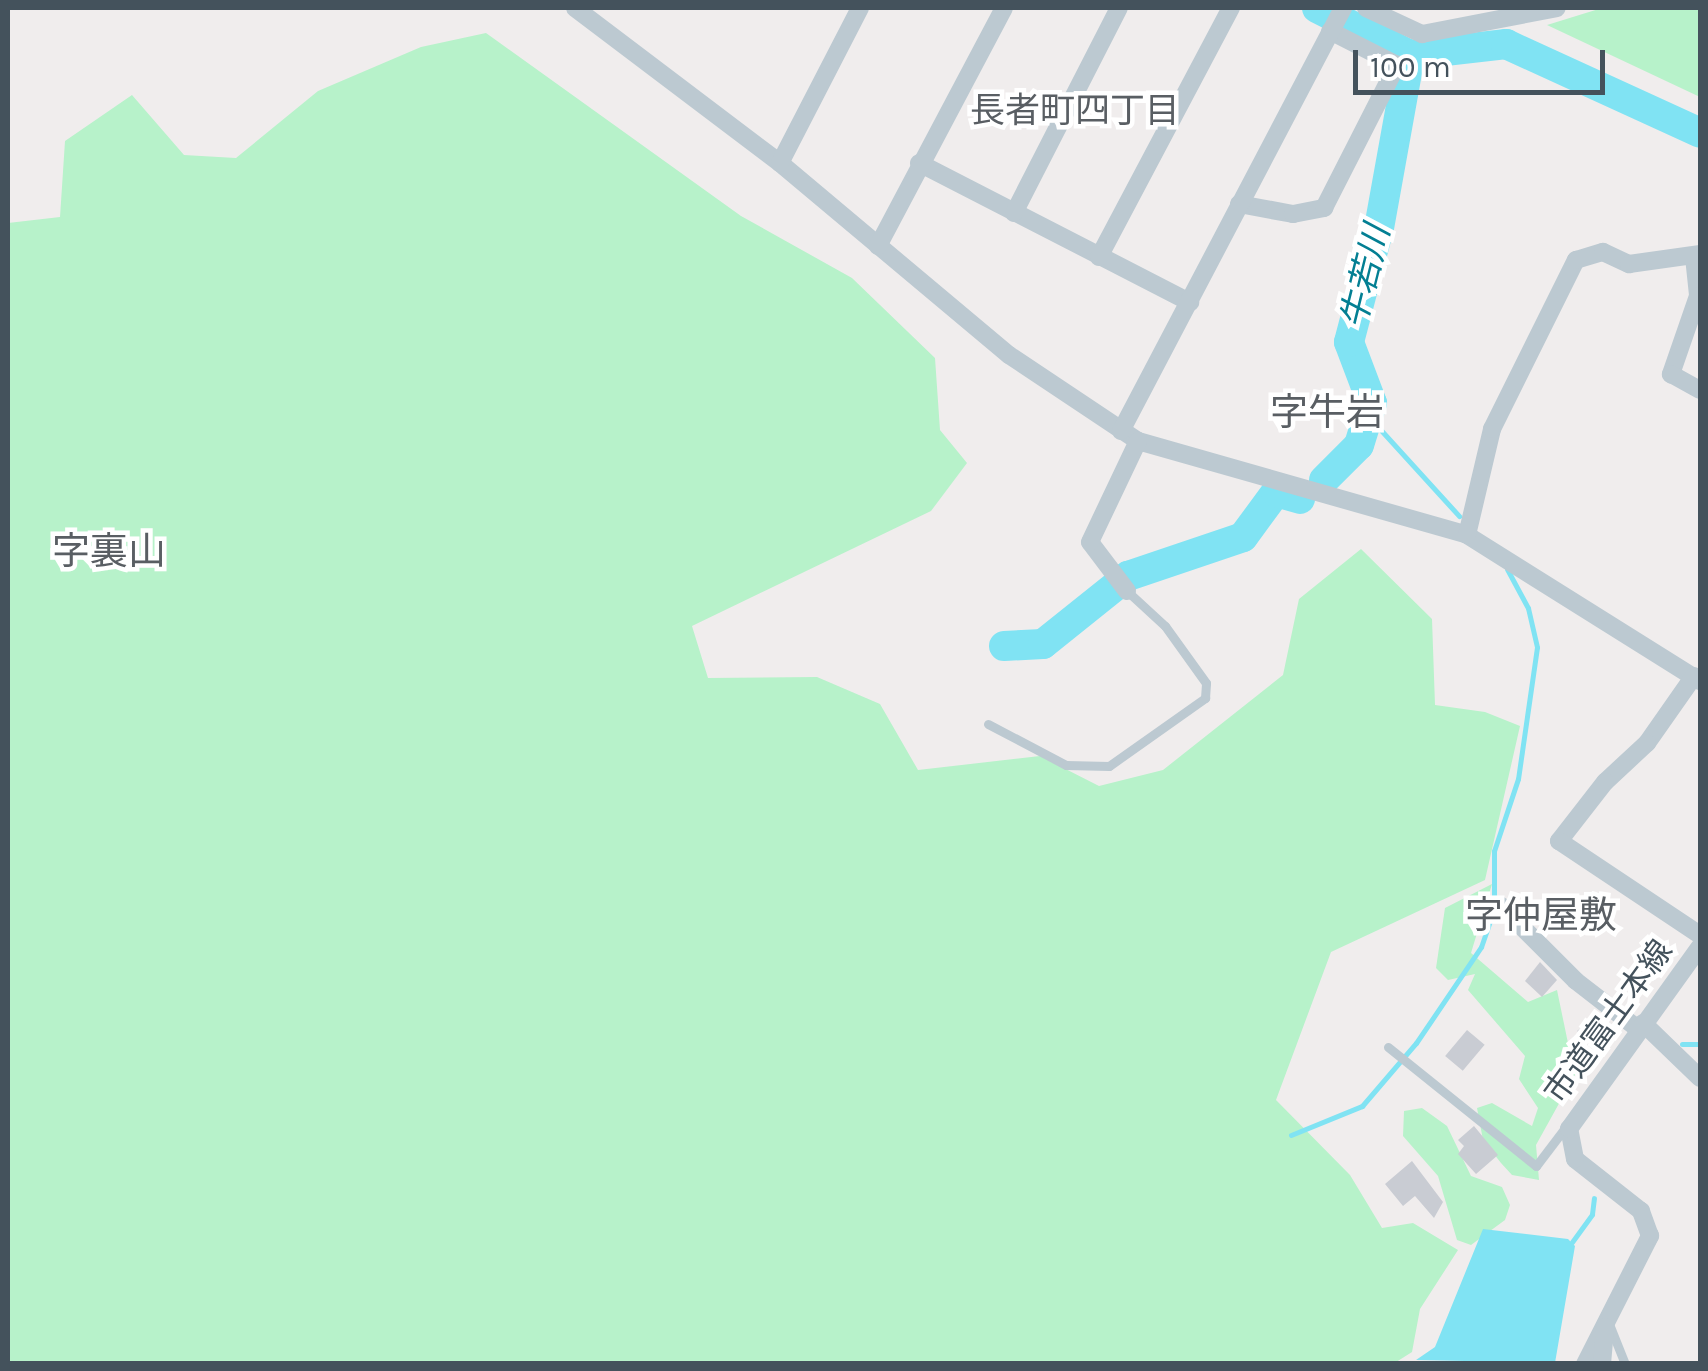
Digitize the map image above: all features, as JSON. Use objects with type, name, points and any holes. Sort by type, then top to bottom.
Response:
[{"type":"street","points":[[575,8],[780,163],[1009,355],[1121,431],[1138,441],[1467,534],[1697,678],[1648,742],[1606,782],[1560,841],[1700,935]]},
{"type":"street","points":[[780,163],[860,8]]},
{"type":"street","points":[[878,246],[1004,8]]},
{"type":"street","points":[[1014,213],[1119,8]]},
{"type":"street","points":[[1098,257],[1231,8]]},
{"type":"street","points":[[1121,431],[1343,8]]},
{"type":"street","points":[[1366,8],[1422,34],[1557,8]]},
{"type":"street","points":[[1239,204],[1293,214],[1324,208],[1396,65],[1331,29]]},
{"type":"street","points":[[919,163],[1190,302]]},
{"type":"street","points":[[1467,534],[1492,429],[1576,260],[1603,252],[1629,264],[1697,256],[1696,316],[1671,374],[1700,390]]},
{"type":"street","points":[[1127,592],[1090,542],[1138,441]]},
{"type":"street","points":[[1500,906],[1576,981],[1640,1026],[1700,1078]]},
{"type":"street","name":"市道富士本線","points":[[1585,1364],[1647,1246],[1649,1227],[1641,1211],[1575,1158],[1568,1136],[1575,1114],[1700,946]]},
{"type":"street","name":"市道富士本線","points":[[1602,1364],[1606,1324]]},
{"type":"lane","points":[[988,724],[1066,765],[1109,766],[1204,698],[1206,683],[1165,626],[1127,592]]},
{"type":"lane","points":[[1392,1051],[1536,1166],[1575,1114]]},
{"type":"lane","points":[[1606,1324],[1625,1364]]},
{"type":"green space","points":[[1602,8],[1700,8],[1700,97],[1547,25]]},
{"type":"green space","points":[[486,33],[741,216],[852,278],[935,358],[940,430],[967,463],[931,511],[692,626],[708,678],[817,677],[880,704],[918,770],[1040,756],[1099,786],[1163,770],[1283,675],[1299,599],[1361,549],[1432,619],[1435,705],[1485,712],[1520,726],[1485,880],[1331,952],[1276,1100],[1350,1175],[1382,1228],[1413,1223],[1458,1250],[1420,1309],[1412,1352],[1393,1364],[8,1363],[8,223],[60,217],[65,141],[132,95],[184,155],[236,158],[318,91],[421,47]]},
{"type":"green space","points":[[1492,884],[1471,953],[1528,1002],[1557,990],[1568,1043],[1582,1062],[1536,1145],[1539,1180],[1512,1175],[1501,1163],[1483,1140],[1477,1108],[1492,1103],[1532,1126],[1538,1108],[1519,1079],[1525,1056],[1468,990],[1475,974],[1448,980],[1436,968],[1445,908]]},
{"type":"green space","points":[[1422,1108],[1447,1126],[1471,1176],[1502,1187],[1510,1205],[1505,1220],[1471,1245],[1457,1240],[1438,1176],[1403,1136],[1404,1111]]},
{"type":"water","points":[[1483,1229],[1568,1239],[1575,1246],[1555,1363],[1416,1360],[1435,1347]]},
{"type":"building","points":[[1540,962],[1557,980],[1542,997],[1525,981]]},
{"type":"building","points":[[1598,1014],[1613,1026],[1590,1044],[1577,1031]]},
{"type":"building","points":[[1467,1030],[1485,1045],[1463,1071],[1445,1056]]},
{"type":"building","points":[[1474,1126],[1498,1155],[1476,1174],[1458,1154],[1464,1146],[1458,1140]]},
{"type":"building","points":[[1412,1161],[1443,1202],[1434,1218],[1415,1196],[1403,1206],[1385,1184]]},
{"type":"waterway","points":[[1317,8],[1410,55],[1506,44],[1700,133]]},
{"type":"waterway","name":"牛若川","points":[[1324,480],[1359,445],[1372,403],[1349,342],[1379,228],[1410,55]]},
{"type":"waterway","points":[[1369,417],[1459,516]]},
{"type":"waterway","name":"牛若川","points":[[1004,646],[1043,644],[1128,576],[1243,537],[1276,492],[1300,499]]},
{"type":"waterway","points":[[1291,1135],[1362,1106],[1416,1043],[1481,947],[1494,910],[1494,851],[1518,779],[1537,647],[1528,608],[1507,569]]},
{"type":"waterway","points":[[1682,1044],[1700,1044]]},
{"type":"waterway","points":[[1572,1242],[1592,1214],[1594,1198]]},
{"type":"district","name":"長者町四丁目","points":[[1075,111]]},
{"type":"district","name":"字牛岩","points":[[1327,413]]},
{"type":"district","name":"字裏山","points":[[109,552]]},
{"type":"district","name":"字仲屋敷","points":[[1541,916]]}]
